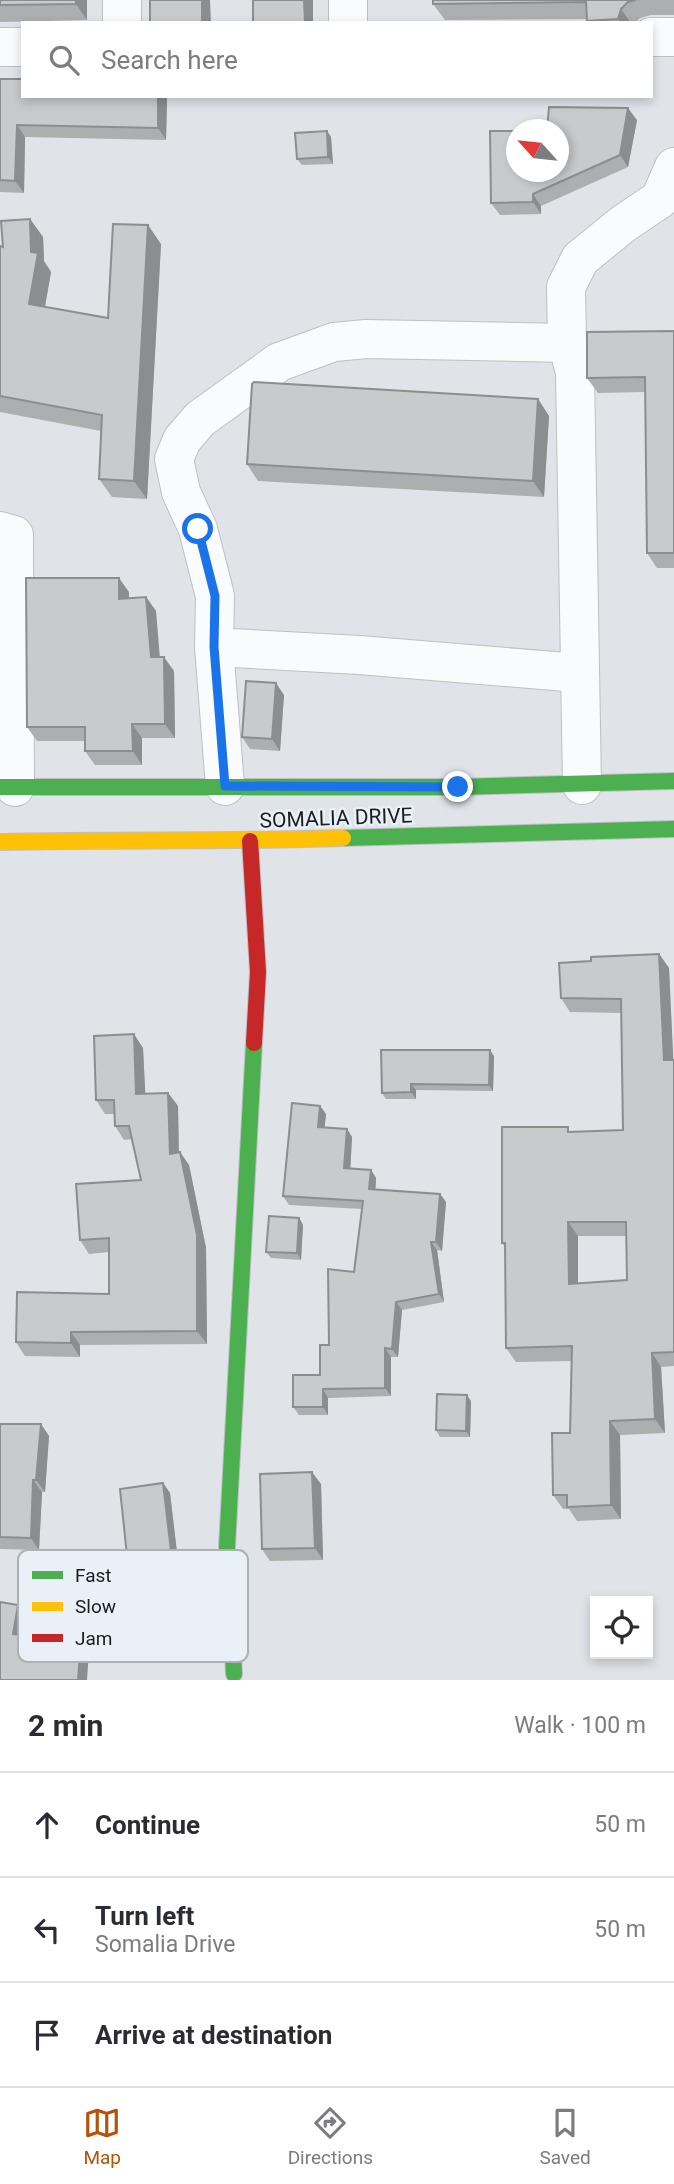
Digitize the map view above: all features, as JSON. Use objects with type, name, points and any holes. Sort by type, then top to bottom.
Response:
[{"type":"main road","name":"SOMALIA DRIVE","points":[[7,787],[582,785],[674,781]]},
{"type":"main road","name":"SOMALIA DRIVE","points":[[0,842],[109,839],[250,842],[674,829]]},
{"type":"main road","points":[[227,1550],[258,972],[250,842]]},
{"type":"main road","points":[[233,1662],[234,1674]]},
{"type":"street","points":[[122,0],[122,21]]},
{"type":"street","points":[[348,0],[348,21]]},
{"type":"street","points":[[653,37],[674,37]]},
{"type":"street","points":[[0,47],[21,47]]},
{"type":"street","points":[[582,785],[575,372],[568,343],[566,287],[580,259],[623,224],[660,199],[674,167]]},
{"type":"street","points":[[225,786],[214,647],[215,596],[198,529],[181,492],[174,459],[182,440],[200,419],[279,362],[334,342],[366,339],[568,343]]},
{"type":"street","points":[[0,531],[14,536],[7,787]]},
{"type":"street","points":[[214,647],[359,655],[579,673]]},
{"type":"building","points":[[0,0],[76,0],[76,4],[0,5]]},
{"type":"building","points":[[150,0],[202,0],[202,21],[150,21]]},
{"type":"building","points":[[253,0],[304,0],[305,21],[253,21]]},
{"type":"building","points":[[433,0],[636,0],[628,2],[621,9],[618,19],[587,21],[586,2],[433,4]]},
{"type":"building","points":[[0,79],[21,79],[21,98],[158,98],[158,128],[17,125],[15,181],[0,180]]},
{"type":"building","points":[[549,107],[628,108],[620,155],[569,178],[569,119],[548,119]]},
{"type":"building","points":[[327,131],[328,157],[297,159],[295,133]]},
{"type":"building","points":[[490,131],[506,131],[506,182],[560,182],[533,194],[533,202],[491,203]]},
{"type":"building","points":[[30,219],[31,252],[38,253],[29,304],[108,318],[113,224],[148,225],[134,481],[99,479],[102,415],[0,396],[0,246],[3,247],[1,221]]},
{"type":"building","points":[[674,331],[674,553],[647,553],[645,377],[587,378],[587,332]]},
{"type":"building","points":[[254,382],[538,399],[533,481],[247,464]]},
{"type":"building","points":[[26,578],[119,578],[119,599],[146,597],[151,657],[164,657],[165,724],[132,724],[133,751],[85,751],[85,727],[27,727]]},
{"type":"building","points":[[246,681],[276,683],[272,739],[242,737]]},
{"type":"building","points":[[659,954],[664,1060],[674,1060],[674,1352],[652,1353],[655,1419],[610,1421],[611,1505],[567,1507],[567,1495],[553,1495],[552,1433],[570,1433],[572,1346],[506,1348],[502,1127],[568,1127],[568,1132],[623,1130],[621,999],[561,998],[559,963],[591,961],[591,957]],"holes":[[[568,1222],[626,1222],[627,1280],[569,1284]]]},
{"type":"building","points":[[134,1034],[136,1094],[168,1093],[170,1154],[180,1152],[197,1235],[197,1331],[71,1332],[71,1343],[16,1342],[17,1292],[109,1294],[109,1238],[80,1240],[76,1184],[141,1180],[129,1126],[115,1126],[114,1100],[96,1100],[94,1036]]},
{"type":"building","points":[[381,1050],[490,1050],[489,1085],[411,1084],[411,1092],[382,1093]]},
{"type":"building","points":[[292,1103],[320,1106],[318,1127],[347,1129],[344,1168],[371,1170],[369,1189],[440,1194],[436,1242],[431,1242],[439,1294],[396,1302],[392,1349],[385,1348],[385,1388],[323,1389],[323,1407],[293,1407],[293,1375],[320,1375],[320,1345],[329,1345],[328,1269],[354,1272],[363,1201],[283,1196]]},
{"type":"building","points":[[269,1216],[299,1218],[297,1253],[266,1252]]},
{"type":"building","points":[[437,1394],[467,1395],[466,1431],[436,1430]]},
{"type":"building","points":[[0,1424],[41,1424],[36,1480],[33,1480],[31,1538],[0,1537]]},
{"type":"building","points":[[312,1472],[315,1548],[262,1549],[260,1474]]},
{"type":"building","points":[[163,1483],[171,1550],[126,1550],[120,1489]]},
{"type":"building","points":[[0,1602],[18,1605],[13,1634],[18,1634],[18,1662],[79,1662],[78,1680],[0,1680]]},
{"type":"traffic: fast","points":[[0,787],[458,787],[674,781]]},
{"type":"traffic: fast","points":[[343,838],[674,829]]},
{"type":"traffic: fast","points":[[227,1550],[254,1043]]},
{"type":"traffic: fast","points":[[233,1662],[234,1674]]},
{"type":"traffic: slow","points":[[0,842],[343,838]]},
{"type":"traffic: jam","points":[[250,841],[258,972],[254,1043]]},
{"type":"route","points":[[198,529],[215,596],[214,647],[225,786],[458,787]]}]
